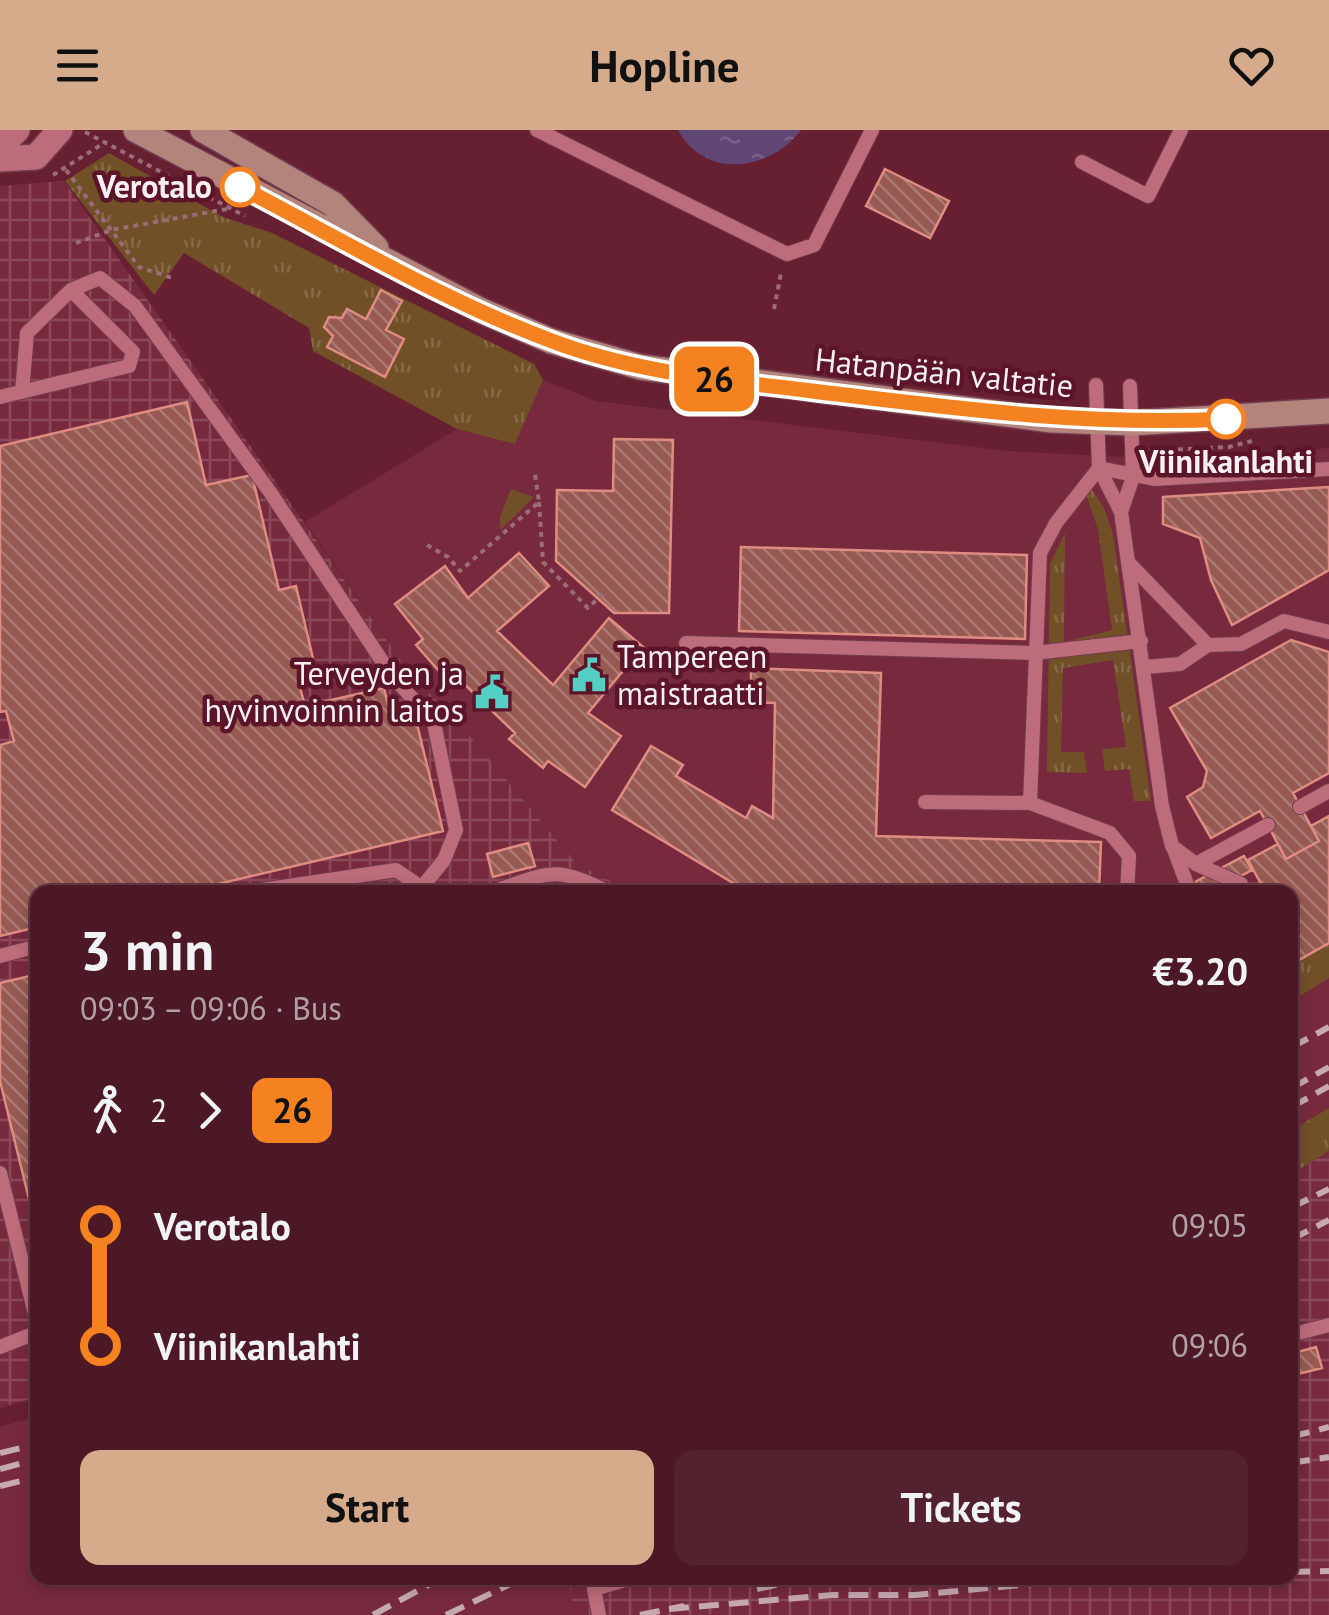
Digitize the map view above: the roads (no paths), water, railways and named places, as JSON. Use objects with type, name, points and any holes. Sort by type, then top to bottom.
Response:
[{"type":"main road","name":"Hatanpään valtatie","points":[[136,130],[393,265],[551,341],[640,368],[918,405],[1096,422],[1132,424],[1329,411]]},
{"type":"main road","name":"Hatanpään valtatie","points":[[203,130],[333,204],[393,265]]},
{"type":"street","points":[[0,147],[18,130]]},
{"type":"street","points":[[0,159],[36,156],[60,130]]},
{"type":"lane","points":[[537,130],[786,254],[814,244],[872,130]]},
{"type":"lane","points":[[1082,162],[1148,196],[1181,130]]},
{"type":"lane","points":[[22,392],[27,333],[71,290],[100,278],[135,306],[312,553],[390,673],[434,723],[456,830],[428,885]]},
{"type":"lane","points":[[0,397],[129,366],[132,352],[71,290]]},
{"type":"lane","points":[[1096,385],[1098,468],[1121,512],[1162,806],[1187,885]]},
{"type":"lane","points":[[1121,512],[1133,477],[1130,386]]},
{"type":"lane","points":[[1098,468],[1133,477],[1244,476],[1329,468]]},
{"type":"lane","points":[[1030,803],[1040,552],[1056,523],[1098,468]]},
{"type":"lane","points":[[1129,563],[1208,645]]},
{"type":"lane","points":[[1145,667],[1180,664],[1208,645],[1240,644],[1284,621],[1329,632]]},
{"type":"lane","points":[[686,644],[1034,653],[1141,641]]},
{"type":"lane","points":[[1300,807],[1329,791]]},
{"type":"lane","points":[[925,802],[1030,803],[1110,833],[1128,856],[1127,885]]},
{"type":"lane","points":[[1196,864],[1268,824]]},
{"type":"lane","points":[[1172,846],[1196,864],[1241,884]]},
{"type":"lane","points":[[295,885],[396,870],[420,885]]},
{"type":"lane","points":[[514,885],[570,872],[586,885]]},
{"type":"lane","points":[[0,956],[30,948]]},
{"type":"lane","points":[[0,1173],[30,1296]]},
{"type":"lane","points":[[1298,1333],[1329,1325]]},
{"type":"lane","points":[[0,1347],[30,1333]]},
{"type":"lane","points":[[600,1615],[594,1590],[610,1585]]},
{"type":"water","points":[[678,130],[801,130],[773,154],[739,164],[705,157]]},
{"type":"railway","points":[[1298,1044],[1329,1027]]},
{"type":"railway","points":[[1298,1084],[1329,1067]]},
{"type":"railway","points":[[1298,1103],[1329,1086]]},
{"type":"railway","points":[[1298,1204],[1329,1189]]},
{"type":"railway","points":[[1298,1236],[1329,1220]]},
{"type":"railway","points":[[1298,1435],[1329,1427]]},
{"type":"railway","points":[[0,1453],[30,1446]]},
{"type":"railway","points":[[1298,1462],[1329,1457]]},
{"type":"railway","points":[[0,1469],[30,1461]]},
{"type":"railway","points":[[0,1486],[30,1479]]},
{"type":"railway","points":[[1298,1572],[1329,1571]]},
{"type":"railway","points":[[373,1615],[428,1585]]},
{"type":"railway","points":[[446,1615],[508,1585]]},
{"type":"railway","points":[[757,1589],[776,1585]]},
{"type":"railway","points":[[669,1609],[1021,1585]]},
{"type":"railway","points":[[640,1615],[684,1606]]},
{"type":"place","name":"Verotalo","points":[[240,187]]},
{"type":"place","name":"Viinikanlahti","points":[[1226,419]]},
{"type":"place","name":"Tampereen maistraatti","points":[[589,675]]},
{"type":"place","name":"Terveyden ja hyvinvoinnin laitos","points":[[492,692]]}]
